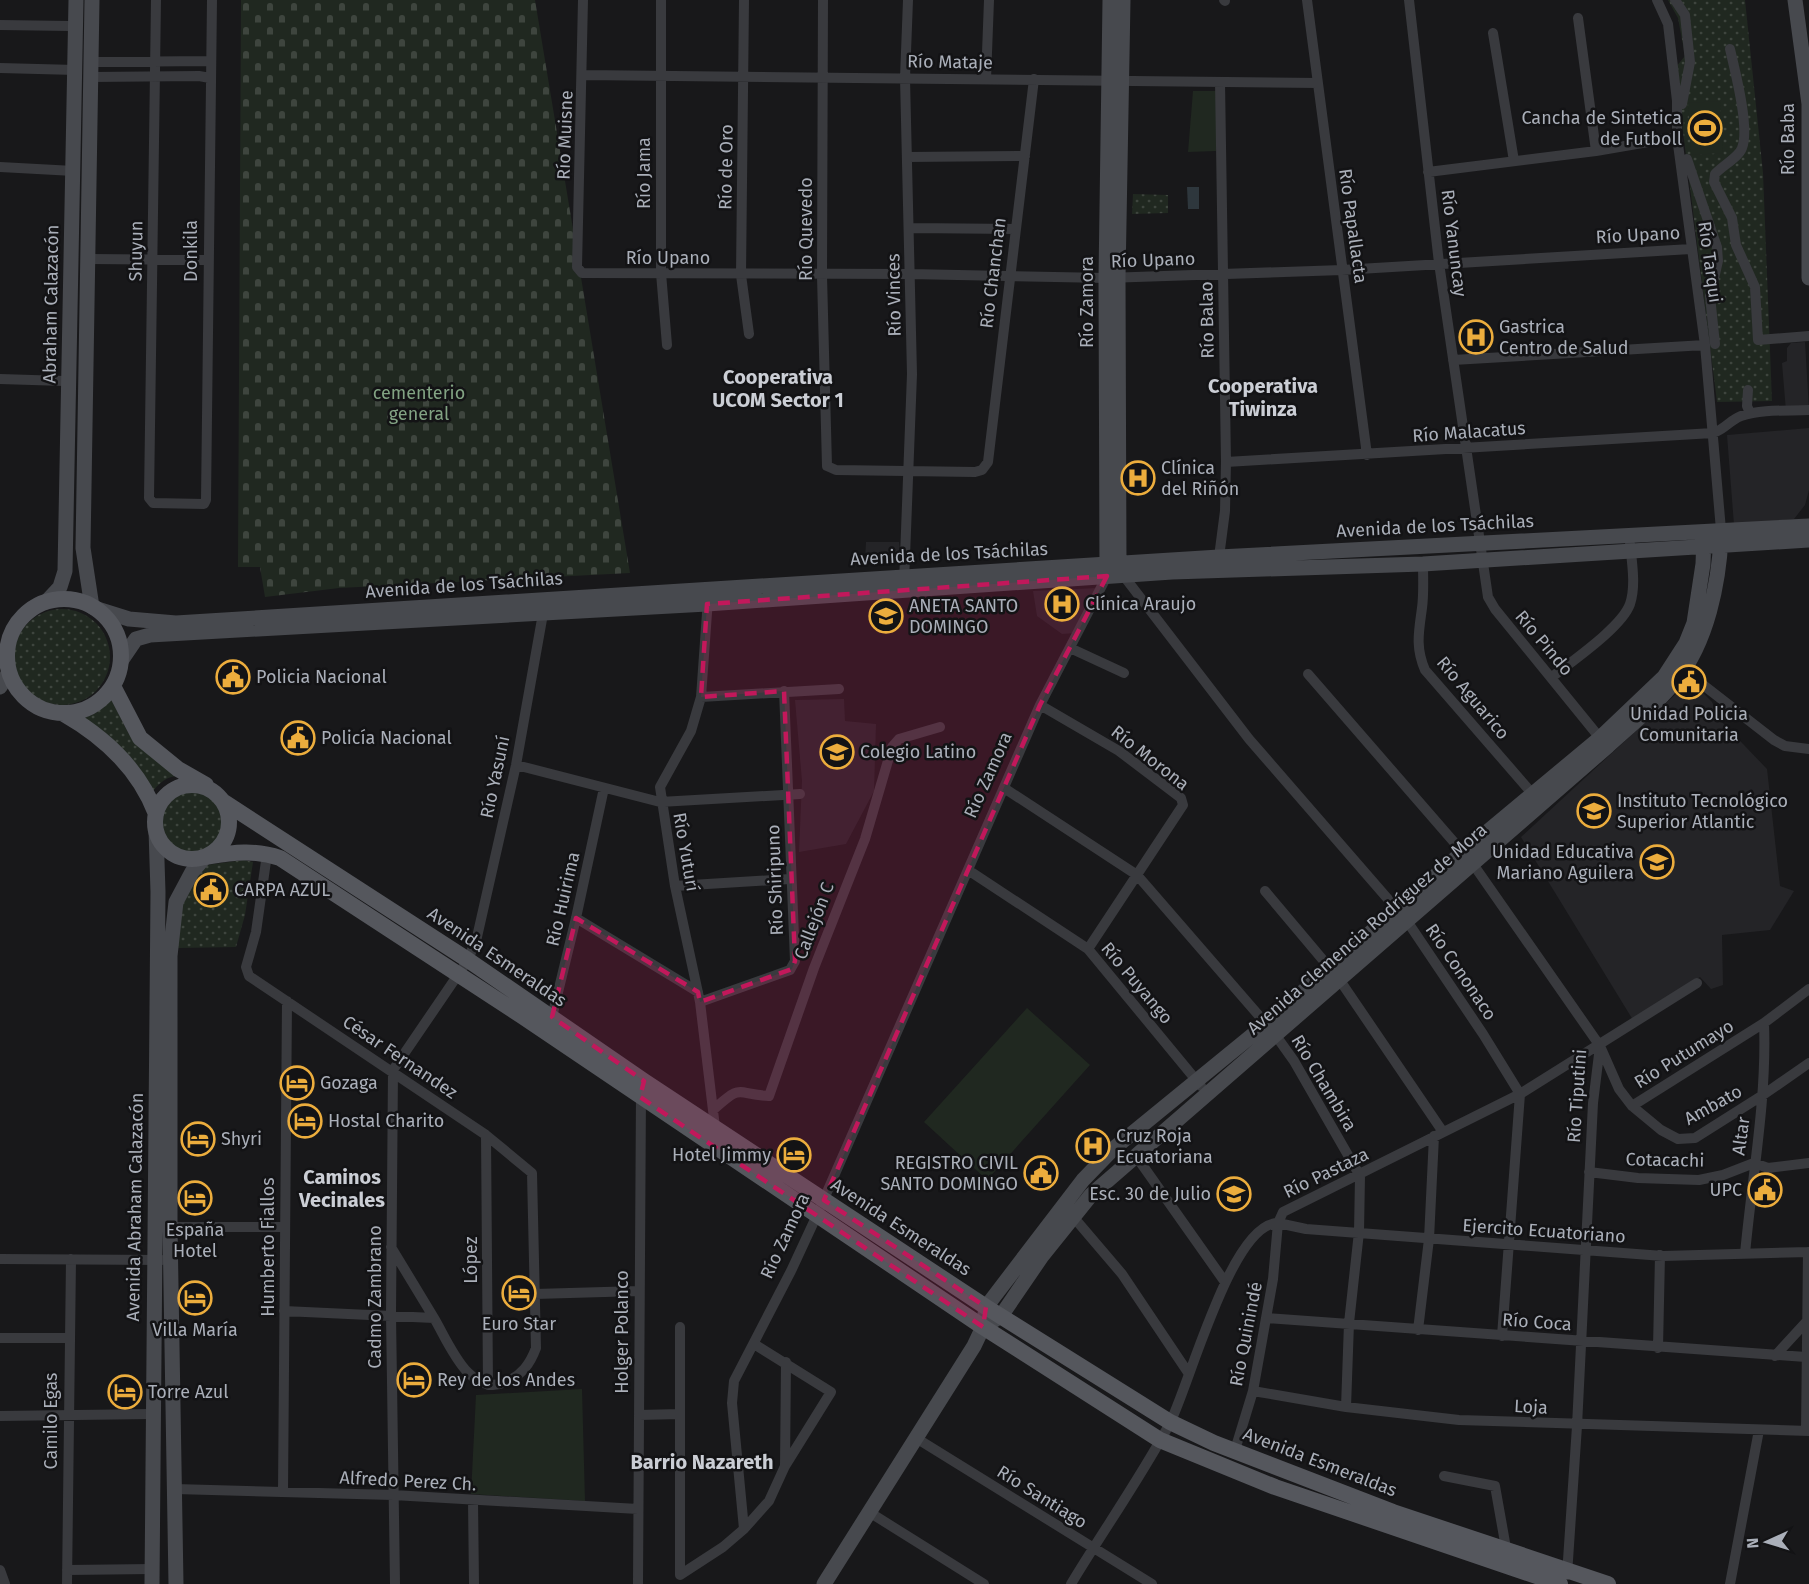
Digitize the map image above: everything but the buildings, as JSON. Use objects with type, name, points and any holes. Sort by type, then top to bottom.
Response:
[{"type":"main road","name":"Abraham Calazacón","points":[[46,602],[60,587],[65,571],[76,0]]},
{"type":"main road","name":"Abraham Calazacón","points":[[92,0],[90,260],[83,548],[93,608]]},
{"type":"main road","name":"Río Zamora","points":[[1110,0],[1115,81],[1112,278],[1114,570]]},
{"type":"main road","name":"Río Zamora","points":[[1115,81],[1123,0]]},
{"type":"main road","name":"Río Baba","points":[[1795,0],[1809,104],[1809,278]]},
{"type":"main road","points":[[1801,527],[1809,516]]},
{"type":"main road","name":"Avenida de los Tsáchilas","points":[[1721,538],[1801,527]]},
{"type":"main road","name":"Avenida de los Tsáchilas","points":[[121,661],[136,639],[150,635],[544,606],[1114,570],[1423,564],[1483,560],[1630,543],[1704,538],[1809,540]]},
{"type":"main road","name":"Avenida Clemencia Rodríguez de Mora","points":[[1604,742],[1664,677],[1686,643],[1694,623],[1704,538]]},
{"type":"main road","name":"Avenida Clemencia Rodríguez de Mora","points":[[1403,916],[1463,852],[1537,799],[1656,701],[1684,670],[1702,633],[1721,538]]},
{"type":"main road","name":"Avenida de los Tsáchilas","points":[[1114,570],[1219,557],[1480,543],[1630,543]]},
{"type":"main road","points":[[62,599],[78,601],[93,608],[115,631],[121,661],[113,686],[100,701],[83,710],[64,714],[36,706],[4,672],[11,635],[18,622],[27,613],[46,602],[62,599]]},
{"type":"main road","name":"Avenida de los Tsáchilas","points":[[93,608],[129,620],[176,623],[544,606]]},
{"type":"main road","points":[[0,627],[18,622]]},
{"type":"main road","name":"Avenida Esmeraldas","points":[[113,686],[140,738],[178,769],[200,780],[219,797],[552,1017],[642,1089],[714,1119],[820,1208],[1001,1316],[1170,1422],[1390,1520],[1565,1579],[1608,1584]]},
{"type":"main road","name":"Avenida Abraham Calazacón","points":[[64,714],[83,724],[125,761],[139,778],[156,822],[158,892],[153,1227],[152,1577]]},
{"type":"main road","points":[[191,785],[219,797],[229,815],[229,828],[225,841],[216,851],[205,858],[192,860],[169,851],[156,822],[160,803],[179,787],[191,785]]},
{"type":"main road","name":"Avenida Clemencia Rodríguez de Mora","points":[[827,1583],[983,1327],[986,1307],[1068,1211],[1136,1156],[1206,1094],[1270,1029],[1403,916],[1473,864],[1537,799]]},
{"type":"main road","name":"Avenida Esmeraldas","points":[[205,858],[238,852],[267,854],[280,858],[458,974],[642,1089],[820,1208],[983,1327],[1160,1440],[1275,1487],[1390,1520],[1506,1548],[1565,1579]]},
{"type":"main road","name":"Avenida Abraham Calazacón","points":[[176,1584],[170,1227],[171,927],[176,902],[183,886],[205,858]]},
{"type":"main road","name":"Avenida Clemencia Rodríguez de Mora","points":[[983,1327],[1001,1316],[1101,1161],[1196,1080],[1270,1029]]},
{"type":"main road","points":[[1101,1161],[1113,1174]]},
{"type":"street","name":"Shuyun","points":[[150,502],[156,0]]},
{"type":"street","name":"Donkila","points":[[150,502],[206,503],[207,260],[212,0]]},
{"type":"street","name":"Río Muisne","points":[[579,271],[583,0]]},
{"type":"street","name":"Río Jama","points":[[661,0],[661,273],[667,345]]},
{"type":"street","name":"Río de Oro","points":[[744,0],[741,275],[748,334]]},
{"type":"street","name":"Río Quevedo","points":[[824,0],[822,276],[825,459],[827,466],[836,470],[908,469]]},
{"type":"street","name":"Río Vinces","points":[[904,583],[912,374],[905,78],[908,0]]},
{"type":"street","points":[[987,79],[989,0]]},
{"type":"street","name":"Río Papallacta","points":[[1307,0],[1367,455]]},
{"type":"street","name":"Río Yanuncay","points":[[1409,0],[1439,263],[1483,560]]},
{"type":"street","name":"Río Tarqui","points":[[1656,0],[1668,24],[1677,101],[1677,136],[1691,249],[1710,344],[1713,433],[1721,538]]},
{"type":"street","points":[[1453,360],[1710,344],[1710,296],[1718,261],[1717,247],[1687,167],[1681,98],[1688,80],[1690,62],[1685,15],[1675,0]]},
{"type":"street","points":[[1578,18],[1596,151]]},
{"type":"street","points":[[0,25],[70,26]]},
{"type":"street","points":[[1493,33],[1514,161]]},
{"type":"street","points":[[1730,49],[1740,99],[1744,139],[1742,150],[1715,174],[1714,182],[1732,218],[1736,245],[1755,287],[1758,340],[1809,336]]},
{"type":"street","points":[[92,69],[155,61],[210,61]]},
{"type":"street","points":[[0,68],[76,70]]},
{"type":"street","points":[[92,69],[155,76],[210,78]]},
{"type":"street","name":"Río Mataje","points":[[583,75],[1318,83]]},
{"type":"street","name":"Río Chanchan","points":[[908,469],[965,472],[982,470],[989,456],[1008,276],[1034,79]]},
{"type":"street","name":"Río Balao","points":[[1219,557],[1225,511],[1226,462],[1220,82]]},
{"type":"street","points":[[1428,172],[1596,151],[1677,136]]},
{"type":"street","points":[[907,157],[1025,156]]},
{"type":"street","points":[[0,167],[74,171]]},
{"type":"street","points":[[910,228],[1016,229]]},
{"type":"street","name":"Río Upano","points":[[579,271],[741,275],[910,274],[1112,278],[1342,270],[1691,249]]},
{"type":"street","points":[[90,260],[207,260]]},
{"type":"street","points":[[0,380],[64,381]]},
{"type":"street","points":[[1748,390],[1747,406],[1750,413]]},
{"type":"street","points":[[1713,433],[1731,420],[1750,413],[1809,410]]},
{"type":"street","name":"Río Malacatus","points":[[1226,462],[1713,433]]},
{"type":"street","points":[[1552,677],[1621,620],[1630,605],[1632,585],[1630,543]]},
{"type":"street","name":"Río Pindo","points":[[1483,560],[1488,597],[1495,609],[1604,742]]},
{"type":"street","name":"Río Aguarico","points":[[1423,564],[1422,606],[1417,638],[1419,656],[1425,670],[1537,799]]},
{"type":"street","name":"Río Zamora","points":[[744,1529],[732,1403],[734,1381],[820,1208],[1040,705],[1114,570]]},
{"type":"street","name":"Río Cononaco","points":[[1114,570],[1249,739],[1403,916],[1483,1034],[1520,1094]]},
{"type":"street","name":"Río Yuturí","points":[[708,596],[701,697],[691,730],[660,788],[660,802],[699,997],[714,1119]]},
{"type":"street","name":"Río Yasuní","points":[[468,960],[477,937],[516,765],[544,606]]},
{"type":"street","points":[[1070,648],[1124,674]]},
{"type":"street","points":[[1684,670],[1774,740],[1785,746],[1809,749]]},
{"type":"street","name":"Río Tiputini","points":[[1308,674],[1473,864],[1600,1046],[1588,1172],[1577,1426],[1565,1579]]},
{"type":"street","points":[[701,697],[839,689]]},
{"type":"street","name":"Río Shiripuno","points":[[699,997],[790,970],[793,966],[790,879],[792,794],[784,691]]},
{"type":"street","name":"Río Morona","points":[[1040,705],[1119,751],[1181,798],[1183,805],[1088,949]]},
{"type":"street","name":"Callejón C","points":[[714,1119],[731,1095],[742,1090],[769,1096],[814,968],[864,839],[892,747],[899,739],[940,727]]},
{"type":"street","points":[[516,765],[660,802],[792,794]]},
{"type":"street","name":"Río Huirima","points":[[552,1017],[604,788]]},
{"type":"street","name":"Río Chambira","points":[[1004,788],[1137,875],[1270,1029],[1294,1061],[1360,1176]]},
{"type":"street","name":"César Fernandez","points":[[267,854],[256,932],[246,967],[249,976],[393,1070],[486,1135],[532,1173],[535,1294]]},
{"type":"street","name":"Río Puyango","points":[[968,870],[1088,949],[1206,1094]]},
{"type":"street","points":[[675,886],[790,879]]},
{"type":"street","points":[[1265,891],[1335,974],[1438,1134],[1418,1330]]},
{"type":"street","points":[[576,918],[699,997]]},
{"type":"street","points":[[393,1070],[468,960]]},
{"type":"street","name":"Río Pastaza","points":[[1071,1584],[1170,1422],[1225,1282],[1259,1231],[1270,1223],[1278,1223],[1283,1212],[1360,1176],[1438,1134],[1520,1094],[1600,1046],[1697,983]]},
{"type":"street","name":"Río Putumayo","points":[[1600,1046],[1619,1089],[1632,1106],[1764,1023],[1809,989]]},
{"type":"street","name":"Humberto Fiallos","points":[[284,1492],[287,1001]]},
{"type":"street","name":"Altar","points":[[1745,1254],[1763,1095],[1764,1023]]},
{"type":"street","name":"Ambato","points":[[1632,1106],[1662,1130],[1677,1139],[1686,1139],[1703,1134],[1809,1063]]},
{"type":"street","name":"Cadmo Zambrano","points":[[393,1070],[391,1315],[395,1584]]},
{"type":"street","name":"Holger Polanco","points":[[638,1584],[642,1089]]},
{"type":"street","points":[[1502,1336],[1520,1094]]},
{"type":"street","name":"López","points":[[486,1135],[488,1386]]},
{"type":"street","points":[[1136,1156],[1225,1282]]},
{"type":"street","name":"Cotacachi","points":[[1588,1172],[1699,1180],[1723,1175],[1754,1163],[1768,1168],[1809,1163]]},
{"type":"street","points":[[1346,1407],[1349,1323],[1359,1232],[1360,1176]]},
{"type":"street","points":[[1068,1211],[1122,1274],[1189,1374]]},
{"type":"street","name":"Ejercito Ecuatoriano","points":[[1278,1223],[1306,1229],[1586,1252],[1660,1256],[1808,1252]]},
{"type":"street","name":"Río Quinindé","points":[[1235,1450],[1253,1391],[1273,1280],[1278,1223]]},
{"type":"street","points":[[153,1227],[284,1227]]},
{"type":"street","points":[[391,1247],[465,1370],[476,1380],[488,1386],[512,1380],[522,1373],[531,1361],[536,1348],[535,1294],[639,1291]]},
{"type":"street","points":[[1807,1431],[1808,1252]]},
{"type":"street","points":[[1658,1348],[1660,1256]]},
{"type":"street","points":[[0,1259],[171,1260]]},
{"type":"street","name":"Camilo Egas","points":[[67,1584],[68,1338],[71,1259]]},
{"type":"street","points":[[284,1311],[434,1318]]},
{"type":"street","name":"Río Coca","points":[[1266,1318],[1806,1357]]},
{"type":"street","points":[[1775,1356],[1806,1322]]},
{"type":"street","points":[[680,1327],[678,1573],[682,1574],[744,1529],[769,1500],[785,1466],[831,1392],[754,1344]]},
{"type":"street","points":[[0,1338],[68,1338]]},
{"type":"street","points":[[785,1466],[786,1362]]},
{"type":"street","name":"Loja","points":[[1253,1391],[1346,1407],[1459,1420],[1577,1426],[1807,1431]]},
{"type":"street","points":[[0,1416],[152,1414]]},
{"type":"street","points":[[639,1415],[680,1414]]},
{"type":"street","points":[[1730,1584],[1759,1430]]},
{"type":"street","name":"Río Santiago","points":[[916,1438],[1152,1584]]},
{"type":"street","points":[[1444,1476],[1495,1486],[1506,1548]]},
{"type":"street","name":"Alfredo Perez Ch.","points":[[175,1490],[393,1495],[638,1509]]},
{"type":"street","points":[[473,1501],[474,1584]]},
{"type":"street","points":[[869,1512],[984,1584]]},
{"type":"street","points":[[67,1570],[152,1577]]},
{"type":"highlighted area","points":[[1107,576],[1040,705],[824,1200],[986,1307],[983,1327],[640,1097],[644,1081],[552,1017],[576,918],[698,992],[700,1002],[792,969],[795,961],[784,691],[701,697],[707,604]]},
{"type":"shaded area","points":[[1187,187],[1199,187],[1199,209],[1188,209]]},
{"type":"shaded area","points":[[1805,342],[1809,409],[1786,411],[1782,363],[1787,361],[1787,348],[1791,343]]},
{"type":"shaded area","points":[[1809,428],[1809,490],[1805,505],[1794,519],[1734,525],[1727,435]]},
{"type":"shaded area","points":[[866,542],[899,542],[901,559],[865,561]]},
{"type":"shaded area","name":"Clínica Araujo","points":[[1098,588],[1075,633],[1062,634],[1037,616],[1033,591]]},
{"type":"shaded area","name":"Unidad Educativa Mariano Aguilera","points":[[1687,677],[1712,702],[1720,720],[1767,769],[1780,886],[1794,891],[1770,930],[1722,935],[1723,985],[1711,989],[1700,977],[1633,1020],[1521,837],[1678,692],[1687,699],[1696,688],[1686,679]]},
{"type":"shaded area","name":"Colegio Latino","points":[[844,699],[845,721],[876,724],[874,791],[846,844],[799,852],[802,781],[795,700]]},
{"type":"green space","name":"cementerio general","points":[[241,0],[535,0],[630,573],[339,588],[265,597],[260,567],[238,567]]},
{"type":"green space","points":[[1668,0],[1745,0],[1763,173],[1772,401],[1717,402],[1675,68],[1685,56],[1678,18]]},
{"type":"green space","points":[[1193,91],[1218,91],[1216,151],[1188,152]]},
{"type":"green space","name":"Cancha de Sintetica de Futboll","points":[[1720,101],[1723,153],[1691,155],[1688,103]]},
{"type":"green space","points":[[1133,194],[1168,195],[1168,213],[1132,214]]},
{"type":"green space","points":[[62,609],[80,613],[96,623],[106,639],[110,657],[106,675],[96,691],[80,701],[62,705],[44,701],[28,691],[18,675],[14,657],[18,639],[28,623],[44,613]]},
{"type":"green space","points":[[110,697],[129,734],[177,776],[164,780],[148,797],[81,716],[94,714]]},
{"type":"green space","points":[[186,792],[198,792],[214,800],[220,810],[222,822],[220,834],[214,844],[198,852],[186,852],[170,844],[162,828],[162,816],[170,800]]},
{"type":"green space","points":[[244,860],[253,862],[245,915],[236,947],[178,948],[180,912],[191,886],[207,865]]},
{"type":"green space","points":[[1027,1008],[1090,1065],[987,1180],[924,1122]]},
{"type":"green space","points":[[582,1389],[585,1501],[471,1494],[476,1395]]},
{"type":"place","name":"Cancha de Sintetica de Futboll","points":[[1705,128]]},
{"type":"place","name":"Gastrica Centro de Salud","points":[[1476,337]]},
{"type":"place","name":"Clínica del Riñón","points":[[1138,478]]},
{"type":"place","name":"Clínica Araujo","points":[[1062,604]]},
{"type":"place","name":"ANETA SANTO DOMINGO","points":[[886,616]]},
{"type":"place","name":"Policia Nacional","points":[[233,677]]},
{"type":"place","name":"Unidad Policia Comunitaria","points":[[1689,682]]},
{"type":"place","name":"Policía Nacional","points":[[298,738]]},
{"type":"place","name":"Colegio Latino","points":[[837,752]]},
{"type":"place","name":"Instituto Tecnológico Superior Atlantic","points":[[1594,811]]},
{"type":"place","name":"Unidad Educativa Mariano Aguilera","points":[[1657,862]]},
{"type":"place","name":"CARPA AZUL","points":[[211,890]]},
{"type":"place","name":"Gozaga","points":[[297,1083]]},
{"type":"place","name":"Hostal Charito","points":[[305,1121]]},
{"type":"place","name":"Shyri","points":[[198,1139]]},
{"type":"place","name":"Cruz Roja Ecuatoriana","points":[[1093,1146]]},
{"type":"place","name":"Hotel Jimmy","points":[[794,1155]]},
{"type":"place","name":"REGISTRO CIVIL SANTO DOMINGO","points":[[1041,1173]]},
{"type":"place","name":"UPC","points":[[1765,1190]]},
{"type":"place","name":"Esc. 30 de Julio","points":[[1234,1194]]},
{"type":"place","name":"España Hotel","points":[[195,1198]]},
{"type":"place","name":"Euro Star","points":[[519,1293]]},
{"type":"place","name":"Villa María","points":[[195,1298]]},
{"type":"place","name":"Rey de los Andes","points":[[414,1380]]},
{"type":"place","name":"Torre Azul","points":[[125,1392]]},
{"type":"district","name":"Cooperativa UCOM Sector 1","points":[[778,388]]},
{"type":"district","name":"Cooperativa Tiwinza","points":[[1263,398]]},
{"type":"district","name":"Caminos Vecinales","points":[[342,1188]]},
{"type":"district","name":"Barrio Nazareth","points":[[702,1462]]}]
